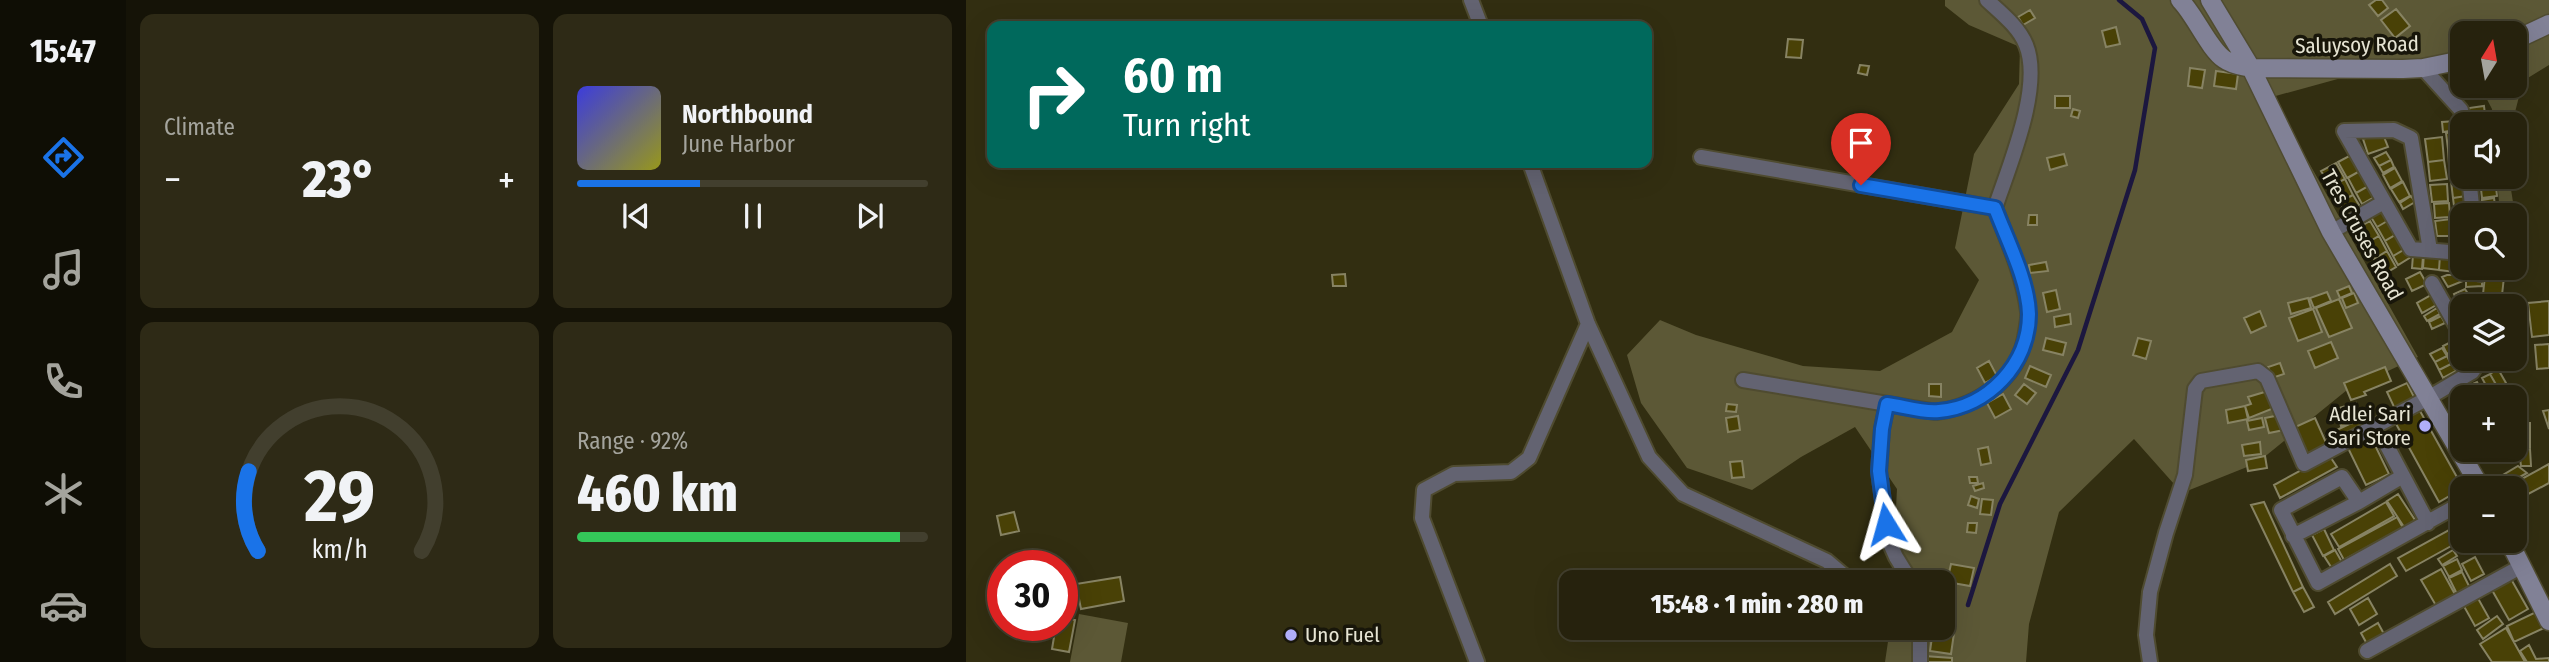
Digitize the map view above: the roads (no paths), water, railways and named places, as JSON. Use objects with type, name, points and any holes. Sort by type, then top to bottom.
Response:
[{"type":"main road","points":[[2180,0],[2222,58],[2251,68]]},
{"type":"main road","name":"Tres Cruses Road","points":[[2210,0],[2251,68],[2331,232],[2474,476]]},
{"type":"main road","points":[[2527,36],[2547,29]]},
{"type":"main road","name":"Saluysoy Road","points":[[2251,68],[2423,68],[2450,62]]},
{"type":"main road","points":[[2515,553],[2549,621]]},
{"type":"street","points":[[1471,0],[1478,21]]},
{"type":"street","points":[[1743,380],[1936,412],[1956,409],[1999,385],[2014,368],[2025,341],[2029,314],[2021,274],[1995,208],[2018,139],[2030,89],[2031,64],[2025,43],[2009,20],[1987,0]]},
{"type":"street","points":[[2423,68],[2461,112]]},
{"type":"street","points":[[2430,250],[2411,138],[2394,130],[2344,131],[2411,249],[2450,252]]},
{"type":"street","points":[[1701,157],[1995,208]]},
{"type":"street","points":[[1532,168],[1588,324],[1649,457],[1683,494],[1827,561],[1838,570]]},
{"type":"street","points":[[2331,232],[2384,202]]},
{"type":"street","points":[[2432,283],[2450,312]]},
{"type":"street","points":[[1477,662],[1422,518],[1424,490],[1454,474],[1511,472],[1529,458],[1588,324]]},
{"type":"street","points":[[2150,662],[2146,635],[2150,592],[2185,475],[2195,389],[2201,381],[2258,372],[2267,378],[2304,464],[2473,371]]},
{"type":"street","points":[[1887,404],[1879,471],[1888,539],[1904,570]]},
{"type":"street","points":[[2385,442],[2428,523]]},
{"type":"street","points":[[2293,536],[2359,502],[2403,475]]},
{"type":"street","points":[[2359,502],[2342,477],[2281,510],[2318,583],[2450,510]]},
{"type":"street","points":[[2367,651],[2522,566]]},
{"type":"street","points":[[1917,640],[1920,662]]},
{"type":"waterway","points":[[1968,605],[2000,504],[2078,350],[2135,170],[2155,48],[2142,19],[2119,0]]},
{"type":"place","name":"Adlei Sari Sari Store","points":[[2425,426]]},
{"type":"place","name":"Uno Fuel","points":[[1291,635]]}]
